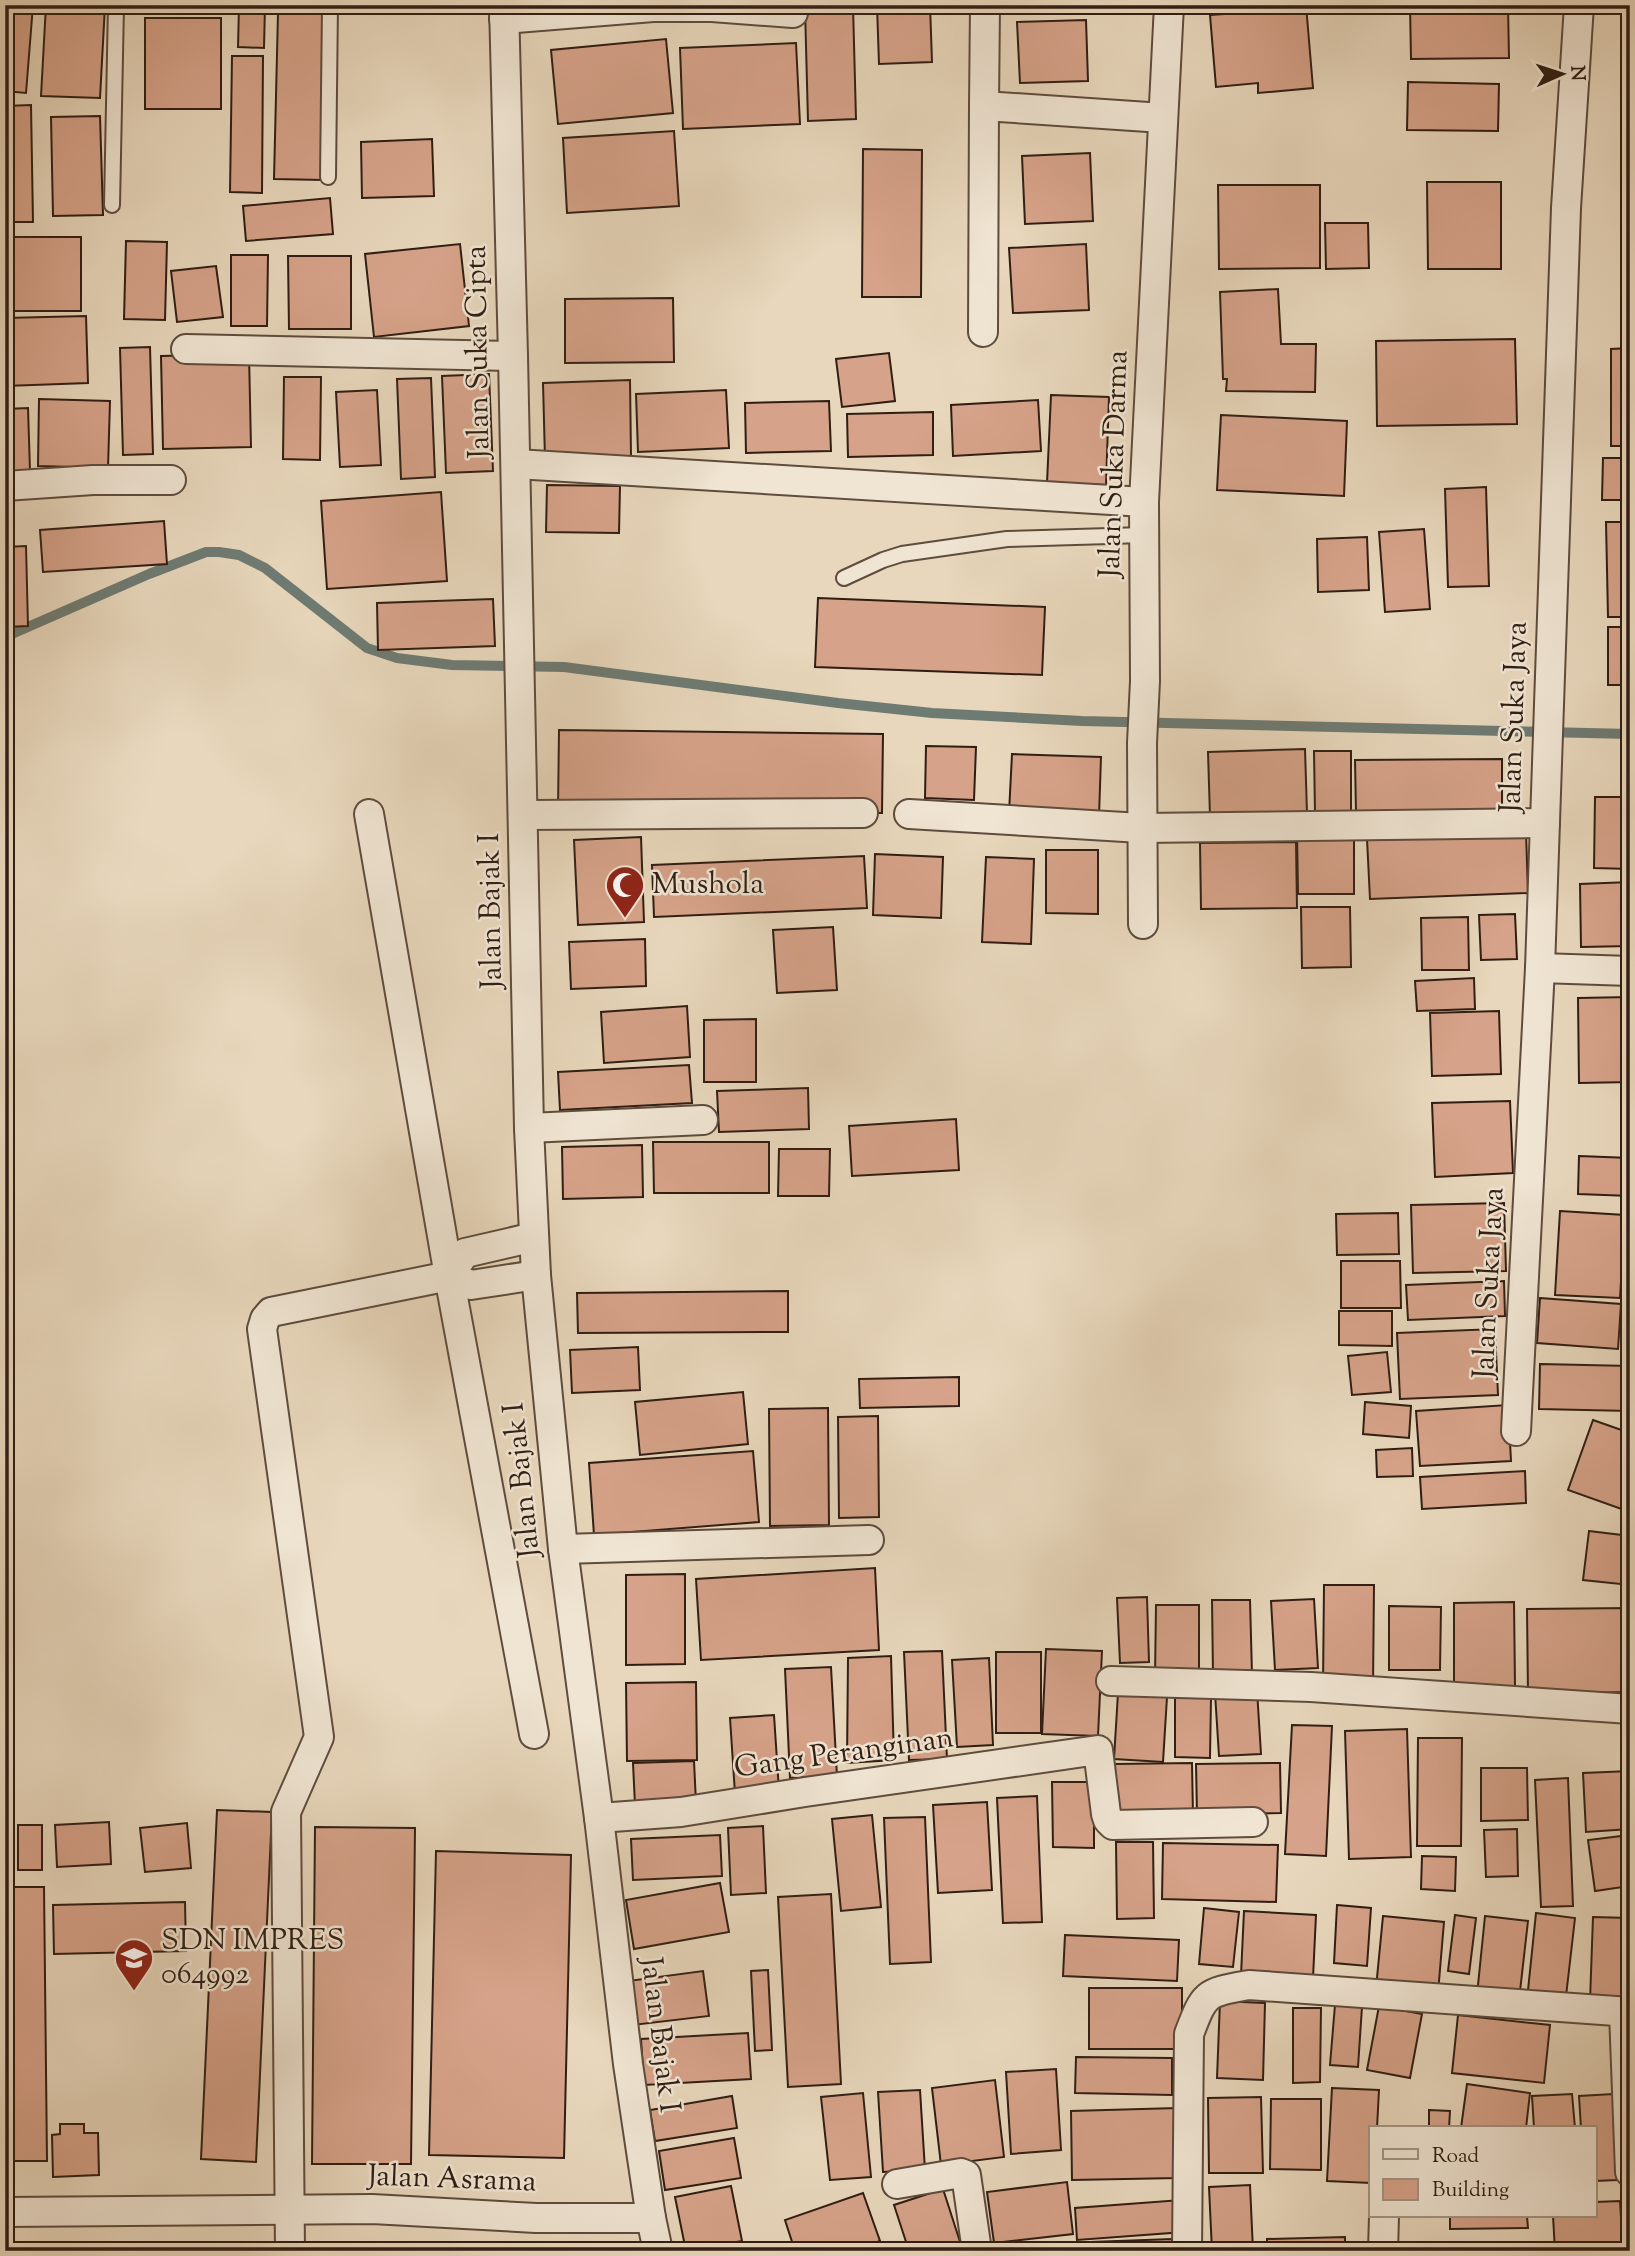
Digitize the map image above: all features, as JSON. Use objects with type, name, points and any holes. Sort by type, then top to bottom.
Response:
[{"type":"street","points":[[983,332],[985,5]]},
{"type":"street","name":"Jalan Suka Darma","points":[[1143,924],[1141,828],[1145,681],[1144,502],[1169,5]]},
{"type":"street","name":"Jalan Suka Jaya","points":[[1516,1431],[1540,968],[1566,208],[1579,5]]},
{"type":"street","points":[[504,12],[712,7],[793,13]]},
{"type":"street","name":"Jalan Suka Cipta","points":[[504,12],[520,696]]},
{"type":"street","points":[[984,106],[1163,118]]},
{"type":"street","points":[[186,349],[513,356]]},
{"type":"street","points":[[516,464],[1144,502]]},
{"type":"street","points":[[5,485],[93,480],[171,480]]},
{"type":"street","name":"Jalan Bajak I","points":[[520,696],[529,1128],[536,1275],[563,1549],[628,2064],[658,2251]]},
{"type":"street","points":[[524,815],[863,813]]},
{"type":"street","points":[[369,814],[449,1276],[534,1734]]},
{"type":"street","points":[[909,814],[1141,828],[1545,823]]},
{"type":"street","points":[[1540,968],[1630,971]]},
{"type":"street","points":[[529,1128],[704,1120]]},
{"type":"street","points":[[449,1276],[466,1254],[534,1237]]},
{"type":"street","points":[[290,2251],[286,1812],[319,1737],[262,1329],[271,1312],[449,1276],[471,1285],[536,1275]]},
{"type":"street","points":[[563,1549],[869,1540]]},
{"type":"street","points":[[1111,1681],[1311,1686],[1630,1709]]},
{"type":"street","name":"Gang Peranginan","points":[[599,1818],[681,1812],[1098,1750],[1106,1814],[1113,1825],[1253,1822]]},
{"type":"street","points":[[1187,2251],[1189,2035],[1200,2004],[1216,1992],[1249,1985],[1627,2012],[1630,2172]]},
{"type":"street","points":[[897,2184],[961,2173],[966,2175],[977,2251]]},
{"type":"street","name":"Jalan Asrama","points":[[5,2212],[372,2209],[536,2218],[651,2218]]},
{"type":"street","points":[[1383,2251],[1384,2218]]},
{"type":"lane","points":[[112,205],[116,5]]},
{"type":"lane","points":[[328,177],[330,5]]},
{"type":"lane","points":[[844,578],[902,554],[1007,539],[1144,535]]},
{"type":"building","points":[[5,5],[33,5],[26,93],[5,91]]},
{"type":"building","points":[[46,5],[105,5],[100,98],[41,96]]},
{"type":"building","points":[[233,5],[233,7],[128,7]]},
{"type":"building","points":[[239,5],[265,5],[264,48],[238,47]]},
{"type":"building","points":[[341,5],[375,5],[375,12],[341,12]]},
{"type":"building","points":[[877,5],[930,5],[932,62],[879,64]]},
{"type":"building","points":[[1251,5],[1306,5],[1313,88],[1258,93],[1258,83],[1216,87],[1210,15],[1252,12]]},
{"type":"building","points":[[1410,5],[1508,5],[1509,58],[1411,59]]},
{"type":"building","points":[[853,6],[856,119],[808,121],[805,8]]},
{"type":"building","points":[[278,13],[327,14],[324,180],[274,179]]},
{"type":"building","points":[[145,18],[221,18],[221,109],[145,109]]},
{"type":"building","points":[[1086,20],[1088,81],[1020,83],[1017,22]]},
{"type":"building","points":[[666,39],[673,113],[558,124],[551,50]]},
{"type":"building","points":[[796,43],[800,124],[683,129],[680,48]]},
{"type":"building","points":[[232,56],[263,56],[262,193],[230,192]]},
{"type":"building","points":[[1408,82],[1499,84],[1498,131],[1407,130]]},
{"type":"building","points":[[31,105],[33,222],[5,222],[5,106]]},
{"type":"building","points":[[100,116],[103,215],[53,216],[51,117]]},
{"type":"building","points":[[674,131],[679,206],[567,213],[563,138]]},
{"type":"building","points":[[432,139],[434,196],[362,198],[361,142]]},
{"type":"building","points":[[863,149],[922,150],[921,297],[862,297]]},
{"type":"building","points":[[1090,153],[1093,221],[1025,224],[1022,156]]},
{"type":"building","points":[[1623,176],[1630,176],[1630,243],[1622,243]]},
{"type":"building","points":[[1427,182],[1501,182],[1501,269],[1428,269]]},
{"type":"building","points":[[1218,185],[1320,185],[1320,268],[1219,269]]},
{"type":"building","points":[[330,198],[333,234],[246,241],[243,206]]},
{"type":"building","points":[[1325,223],[1368,223],[1369,268],[1326,269]]},
{"type":"building","points":[[5,237],[81,237],[81,311],[5,311]]},
{"type":"building","points":[[126,241],[167,242],[165,320],[124,319]]},
{"type":"building","points":[[460,244],[469,326],[374,337],[365,254]]},
{"type":"building","points":[[1086,244],[1089,310],[1013,313],[1009,248]]},
{"type":"building","points":[[231,255],[268,255],[267,326],[231,326]]},
{"type":"building","points":[[288,256],[351,256],[351,329],[289,329]]},
{"type":"building","points":[[1626,261],[1630,261],[1630,345],[1626,345]]},
{"type":"building","points":[[216,266],[223,317],[177,322],[171,271]]},
{"type":"building","points":[[1278,289],[1281,344],[1316,344],[1315,392],[1226,391],[1227,379],[1223,379],[1220,292]]},
{"type":"building","points":[[673,298],[674,362],[565,363],[565,299]]},
{"type":"building","points":[[86,316],[88,383],[5,386],[5,318]]},
{"type":"building","points":[[1515,339],[1517,424],[1377,426],[1376,341]]},
{"type":"building","points":[[150,347],[153,454],[123,455],[120,348]]},
{"type":"building","points":[[1630,348],[1630,446],[1611,446],[1611,349]]},
{"type":"building","points":[[889,353],[895,401],[842,407],[836,359]]},
{"type":"building","points":[[249,354],[251,447],[163,449],[161,356]]},
{"type":"building","points":[[489,374],[493,471],[446,473],[442,376]]},
{"type":"building","points":[[284,377],[321,377],[320,460],[283,459]]},
{"type":"building","points":[[431,378],[435,477],[401,479],[397,379]]},
{"type":"building","points":[[630,380],[631,457],[545,459],[543,383]]},
{"type":"building","points":[[377,390],[381,465],[340,467],[336,392]]},
{"type":"building","points":[[726,390],[729,448],[638,452],[636,394]]},
{"type":"building","points":[[1051,395],[1109,397],[1106,485],[1047,483]]},
{"type":"building","points":[[39,399],[110,401],[108,468],[38,466]]},
{"type":"building","points":[[1038,400],[1041,451],[953,456],[951,405]]},
{"type":"building","points":[[829,401],[831,451],[746,453],[745,403]]},
{"type":"building","points":[[28,408],[30,471],[5,472],[5,409]]},
{"type":"building","points":[[933,412],[933,455],[848,457],[847,414]]},
{"type":"building","points":[[1221,415],[1347,421],[1344,496],[1217,490]]},
{"type":"building","points":[[1603,458],[1630,458],[1630,500],[1602,500]]},
{"type":"building","points":[[547,485],[620,486],[619,533],[546,532]]},
{"type":"building","points":[[1486,487],[1489,586],[1448,587],[1445,489]]},
{"type":"building","points":[[441,492],[447,581],[327,589],[321,501]]},
{"type":"building","points":[[164,521],[167,564],[43,572],[40,530]]},
{"type":"building","points":[[1606,522],[1630,522],[1630,617],[1608,617]]},
{"type":"building","points":[[1424,529],[1430,609],[1385,612],[1379,532]]},
{"type":"building","points":[[1367,537],[1369,590],[1318,592],[1317,539]]},
{"type":"building","points":[[26,546],[28,626],[5,627],[5,547]]},
{"type":"building","points":[[818,598],[1045,607],[1042,675],[815,667]]},
{"type":"building","points":[[493,599],[495,646],[378,650],[377,603]]},
{"type":"building","points":[[1608,627],[1630,627],[1630,685],[1608,685]]},
{"type":"building","points":[[559,730],[883,734],[882,813],[558,809]]},
{"type":"building","points":[[926,746],[976,747],[974,800],[925,798]]},
{"type":"building","points":[[1305,749],[1307,813],[1210,816],[1208,752]]},
{"type":"building","points":[[1314,751],[1351,751],[1351,813],[1315,813]]},
{"type":"building","points":[[1012,754],[1101,757],[1099,816],[1009,813]]},
{"type":"building","points":[[1502,759],[1502,810],[1356,812],[1355,760]]},
{"type":"building","points":[[1595,797],[1630,797],[1630,869],[1594,868]]},
{"type":"building","points":[[1354,829],[1354,894],[1298,894],[1297,830]]},
{"type":"building","points":[[1526,832],[1528,893],[1370,899],[1367,839]]},
{"type":"building","points":[[641,837],[644,922],[578,925],[574,840]]},
{"type":"building","points":[[1296,842],[1297,908],[1201,909],[1200,843]]},
{"type":"building","points":[[1046,850],[1098,850],[1098,914],[1046,913]]},
{"type":"building","points":[[875,854],[943,857],[941,918],[873,915]]},
{"type":"building","points":[[864,856],[867,908],[654,917],[652,865]]},
{"type":"building","points":[[986,857],[1034,859],[1031,944],[982,942]]},
{"type":"building","points":[[1630,882],[1630,946],[1581,947],[1580,884]]},
{"type":"building","points":[[1301,907],[1350,907],[1351,967],[1302,968]]},
{"type":"building","points":[[1515,914],[1517,959],[1481,960],[1479,915]]},
{"type":"building","points":[[1468,917],[1469,970],[1422,970],[1421,918]]},
{"type":"building","points":[[833,927],[837,990],[777,993],[773,930]]},
{"type":"building","points":[[645,939],[646,986],[571,989],[569,942]]},
{"type":"building","points":[[1474,978],[1475,1009],[1417,1011],[1415,981]]},
{"type":"building","points":[[1630,997],[1630,1082],[1579,1083],[1578,998]]},
{"type":"building","points":[[687,1006],[690,1057],[604,1063],[601,1012]]},
{"type":"building","points":[[1499,1011],[1501,1074],[1432,1076],[1430,1013]]},
{"type":"building","points":[[756,1019],[756,1082],[704,1082],[704,1020]]},
{"type":"building","points":[[689,1065],[692,1103],[560,1110],[558,1072]]},
{"type":"building","points":[[808,1088],[809,1129],[719,1132],[717,1091]]},
{"type":"building","points":[[1510,1101],[1513,1173],[1435,1177],[1432,1103]]},
{"type":"building","points":[[1628,1108],[1630,1139],[1625,1139]]},
{"type":"building","points":[[956,1119],[959,1170],[852,1176],[849,1126]]},
{"type":"building","points":[[653,1142],[769,1142],[769,1193],[654,1193]]},
{"type":"building","points":[[642,1145],[643,1197],[563,1199],[562,1147]]},
{"type":"building","points":[[779,1149],[830,1149],[829,1196],[778,1196]]},
{"type":"building","points":[[1579,1156],[1630,1158],[1630,1196],[1578,1194]]},
{"type":"building","points":[[1504,1203],[1506,1271],[1413,1273],[1411,1205]]},
{"type":"building","points":[[1560,1211],[1625,1215],[1620,1298],[1555,1295]]},
{"type":"building","points":[[1398,1213],[1399,1254],[1337,1255],[1336,1214]]},
{"type":"building","points":[[1341,1261],[1400,1261],[1401,1308],[1341,1308]]},
{"type":"building","points":[[1504,1281],[1505,1316],[1408,1320],[1406,1285]]},
{"type":"building","points":[[788,1291],[788,1332],[578,1333],[577,1293]]},
{"type":"building","points":[[1540,1298],[1621,1304],[1618,1349],[1537,1343]]},
{"type":"building","points":[[1339,1311],[1392,1311],[1392,1346],[1339,1345]]},
{"type":"building","points":[[1495,1329],[1498,1395],[1400,1399],[1397,1333]]},
{"type":"building","points":[[638,1347],[640,1390],[572,1393],[570,1350]]},
{"type":"building","points":[[1387,1352],[1391,1392],[1352,1395],[1348,1356]]},
{"type":"building","points":[[1540,1364],[1630,1366],[1630,1411],[1539,1409]]},
{"type":"building","points":[[959,1377],[959,1406],[860,1408],[859,1379]]},
{"type":"building","points":[[743,1392],[748,1444],[640,1455],[635,1402]]},
{"type":"building","points":[[1365,1402],[1411,1406],[1409,1438],[1363,1434]]},
{"type":"building","points":[[1508,1405],[1511,1461],[1420,1466],[1416,1411]]},
{"type":"building","points":[[828,1408],[829,1525],[770,1526],[769,1409]]},
{"type":"building","points":[[878,1416],[879,1517],[839,1518],[838,1417]]},
{"type":"building","points":[[1593,1420],[1630,1433],[1630,1512],[1568,1490]]},
{"type":"building","points":[[1412,1448],[1413,1476],[1377,1477],[1376,1450]]},
{"type":"building","points":[[753,1451],[759,1522],[594,1535],[589,1463]]},
{"type":"building","points":[[1525,1471],[1526,1503],[1422,1509],[1420,1477]]},
{"type":"building","points":[[1589,1531],[1630,1536],[1630,1585],[1583,1580]]},
{"type":"building","points":[[875,1568],[879,1650],[701,1660],[696,1579]]},
{"type":"building","points":[[685,1574],[685,1664],[626,1665],[626,1575]]},
{"type":"building","points":[[1324,1585],[1374,1585],[1373,1686],[1323,1686]]},
{"type":"building","points":[[1147,1597],[1149,1662],[1120,1663],[1117,1598]]},
{"type":"building","points":[[1314,1599],[1318,1668],[1275,1670],[1271,1601]]},
{"type":"building","points":[[1212,1600],[1250,1600],[1252,1674],[1213,1675]]},
{"type":"building","points":[[1514,1602],[1515,1686],[1454,1686],[1454,1603]]},
{"type":"building","points":[[1156,1605],[1199,1605],[1199,1678],[1155,1677]]},
{"type":"building","points":[[1389,1606],[1441,1607],[1440,1670],[1389,1670]]},
{"type":"building","points":[[1630,1608],[1630,1692],[1528,1694],[1527,1609]]},
{"type":"building","points":[[1046,1649],[1102,1651],[1098,1736],[1042,1734]]},
{"type":"building","points":[[942,1651],[947,1759],[909,1760],[904,1652]]},
{"type":"building","points":[[996,1652],[1041,1652],[1041,1733],[996,1733]]},
{"type":"building","points":[[891,1656],[894,1760],[847,1763],[848,1658]]},
{"type":"building","points":[[989,1658],[993,1745],[957,1747],[952,1660]]},
{"type":"building","points":[[831,1667],[837,1776],[790,1778],[785,1669]]},
{"type":"building","points":[[696,1682],[697,1760],[627,1761],[626,1683]]},
{"type":"building","points":[[1257,1690],[1261,1754],[1219,1756],[1215,1693]]},
{"type":"building","points":[[1118,1693],[1167,1697],[1163,1762],[1114,1759]]},
{"type":"building","points":[[1175,1697],[1211,1698],[1210,1758],[1175,1757]]},
{"type":"building","points":[[774,1715],[779,1791],[735,1794],[730,1718]]},
{"type":"building","points":[[1292,1725],[1332,1726],[1326,1856],[1285,1854]]},
{"type":"building","points":[[1407,1729],[1411,1857],[1349,1859],[1345,1731]]},
{"type":"building","points":[[1418,1738],[1462,1738],[1461,1846],[1417,1846]]},
{"type":"building","points":[[694,1761],[696,1803],[635,1805],[633,1763]]},
{"type":"building","points":[[1192,1763],[1193,1816],[1116,1817],[1115,1764]]},
{"type":"building","points":[[1280,1763],[1281,1813],[1197,1815],[1196,1764]]},
{"type":"building","points":[[1481,1768],[1527,1768],[1528,1820],[1481,1821]]},
{"type":"building","points":[[1630,1771],[1630,1829],[1586,1832],[1583,1773]]},
{"type":"building","points":[[1568,1778],[1573,1906],[1541,1907],[1535,1780]]},
{"type":"building","points":[[1052,1782],[1094,1782],[1094,1848],[1053,1847]]},
{"type":"building","points":[[1037,1796],[1042,1922],[1003,1923],[997,1798]]},
{"type":"building","points":[[987,1802],[992,1890],[938,1893],[933,1805]]},
{"type":"building","points":[[217,1810],[272,1812],[256,2162],[201,2159]]},
{"type":"building","points":[[872,1815],[881,1907],[841,1911],[832,1819]]},
{"type":"building","points":[[925,1817],[931,1962],[890,1964],[884,1818]]},
{"type":"building","points":[[109,1822],[111,1864],[57,1867],[55,1825]]},
{"type":"building","points":[[187,1823],[191,1868],[145,1872],[140,1828]]},
{"type":"building","points":[[18,1825],[42,1825],[42,1870],[18,1870]]},
{"type":"building","points":[[763,1826],[766,1893],[731,1895],[728,1828]]},
{"type":"building","points":[[315,1827],[415,1828],[411,2164],[312,2164]]},
{"type":"building","points":[[1517,1829],[1518,1876],[1486,1877],[1484,1830]]},
{"type":"building","points":[[720,1835],[722,1876],[633,1880],[631,1839]]},
{"type":"building","points":[[1630,1835],[1630,1886],[1595,1891],[1588,1840]]},
{"type":"building","points":[[1116,1842],[1153,1842],[1154,1918],[1117,1919]]},
{"type":"building","points":[[1163,1843],[1278,1845],[1276,1902],[1162,1899]]},
{"type":"building","points":[[436,1851],[571,1855],[564,2158],[429,2155]]},
{"type":"building","points":[[1422,1856],[1456,1857],[1455,1891],[1421,1889]]},
{"type":"building","points":[[720,1883],[729,1932],[634,1949],[626,1900]]},
{"type":"building","points":[[5,1887],[44,1887],[47,2161],[5,2161]]},
{"type":"building","points":[[831,1894],[841,2084],[788,2087],[778,1897]]},
{"type":"building","points":[[185,1902],[186,1951],[54,1954],[53,1905]]},
{"type":"building","points":[[1337,1905],[1371,1908],[1367,1966],[1334,1963]]},
{"type":"building","points":[[1204,1908],[1239,1912],[1233,1967],[1199,1964]]},
{"type":"building","points":[[1244,1911],[1316,1915],[1313,1978],[1241,1975]]},
{"type":"building","points":[[1536,1913],[1575,1918],[1565,2005],[1527,2000]]},
{"type":"building","points":[[1455,1915],[1476,1918],[1469,1974],[1448,1971]]},
{"type":"building","points":[[1383,1916],[1444,1922],[1438,1993],[1376,1988]]},
{"type":"building","points":[[1485,1916],[1528,1921],[1519,2000],[1477,1995]]},
{"type":"building","points":[[1593,1917],[1630,1918],[1630,2003],[1590,2001]]},
{"type":"building","points":[[1065,1935],[1179,1940],[1177,1981],[1063,1976]]},
{"type":"building","points":[[768,1970],[772,2050],[755,2051],[751,1971]]},
{"type":"building","points":[[703,1971],[709,2016],[633,2025],[628,1981]]},
{"type":"building","points":[[1089,1988],[1182,1988],[1182,2049],[1089,2049]]},
{"type":"building","points":[[1220,2001],[1265,2003],[1263,2080],[1217,2078]]},
{"type":"building","points":[[1335,2005],[1362,2007],[1358,2067],[1330,2065]]},
{"type":"building","points":[[1379,2006],[1422,2014],[1410,2078],[1367,2070]]},
{"type":"building","points":[[1293,2008],[1321,2008],[1320,2082],[1293,2083]]},
{"type":"building","points":[[1458,2015],[1550,2025],[1544,2083],[1452,2073]]},
{"type":"building","points":[[748,2033],[751,2079],[644,2085],[641,2039]]},
{"type":"building","points":[[1076,2057],[1172,2058],[1172,2095],[1075,2093]]},
{"type":"building","points":[[1056,2069],[1061,2150],[1011,2154],[1006,2072]]},
{"type":"building","points":[[995,2080],[1004,2157],[941,2165],[932,2088]]},
{"type":"building","points":[[1467,2084],[1530,2093],[1526,2126],[1461,2126]]},
{"type":"building","points":[[1332,2088],[1379,2090],[1377,2126],[1369,2126],[1369,2183],[1327,2181]]},
{"type":"building","points":[[920,2090],[925,2170],[883,2172],[878,2092]]},
{"type":"building","points":[[863,2093],[871,2177],[830,2180],[821,2097]]},
{"type":"building","points":[[1572,2094],[1575,2126],[1534,2126],[1532,2096]]},
{"type":"building","points":[[1613,2094],[1617,2180],[1596,2181],[1596,2126],[1581,2126],[1579,2096]]},
{"type":"building","points":[[732,2096],[737,2128],[655,2141],[650,2110]]},
{"type":"building","points":[[1261,2097],[1263,2173],[1209,2173],[1208,2098]]},
{"type":"building","points":[[1271,2099],[1321,2099],[1321,2170],[1270,2169]]},
{"type":"building","points":[[1177,2108],[1178,2178],[1072,2180],[1071,2111]]},
{"type":"building","points":[[1429,2110],[1450,2111],[1449,2126],[1429,2126]]},
{"type":"building","points":[[60,2124],[84,2124],[84,2133],[98,2133],[99,2175],[53,2177],[52,2135],[60,2134]]},
{"type":"building","points":[[734,2138],[741,2178],[665,2190],[659,2151]]},
{"type":"building","points":[[1067,2182],[1073,2234],[994,2243],[987,2192]]},
{"type":"building","points":[[1250,2185],[1253,2251],[1212,2251],[1209,2187]]},
{"type":"building","points":[[731,2186],[742,2241],[686,2251],[675,2197]]},
{"type":"building","points":[[943,2189],[963,2251],[909,2251],[894,2205]]},
{"type":"building","points":[[863,2193],[880,2241],[852,2251],[795,2251],[785,2220]]},
{"type":"building","points":[[1181,2200],[1184,2232],[1077,2240],[1075,2208]]},
{"type":"building","points":[[1620,2201],[1623,2251],[1555,2251],[1553,2218],[1596,2218],[1596,2202]]},
{"type":"building","points":[[1450,2218],[1527,2218],[1528,2228],[1450,2229]]},
{"type":"building","points":[[1345,2237],[1345,2251],[1267,2251],[1267,2239]]},
{"type":"building","points":[[1172,2239],[1173,2251],[1092,2251],[1091,2242]]},
{"type":"waterway","points":[[5,637],[149,574],[206,552],[219,552],[239,555],[265,568],[367,648],[397,658],[452,665],[564,667],[932,713],[1082,721],[1630,734]]},
{"type":"place","name":"Mushola","points":[[625,919]]},
{"type":"place","name":"SDN IMPRES 064992","points":[[134,1992]]}]
